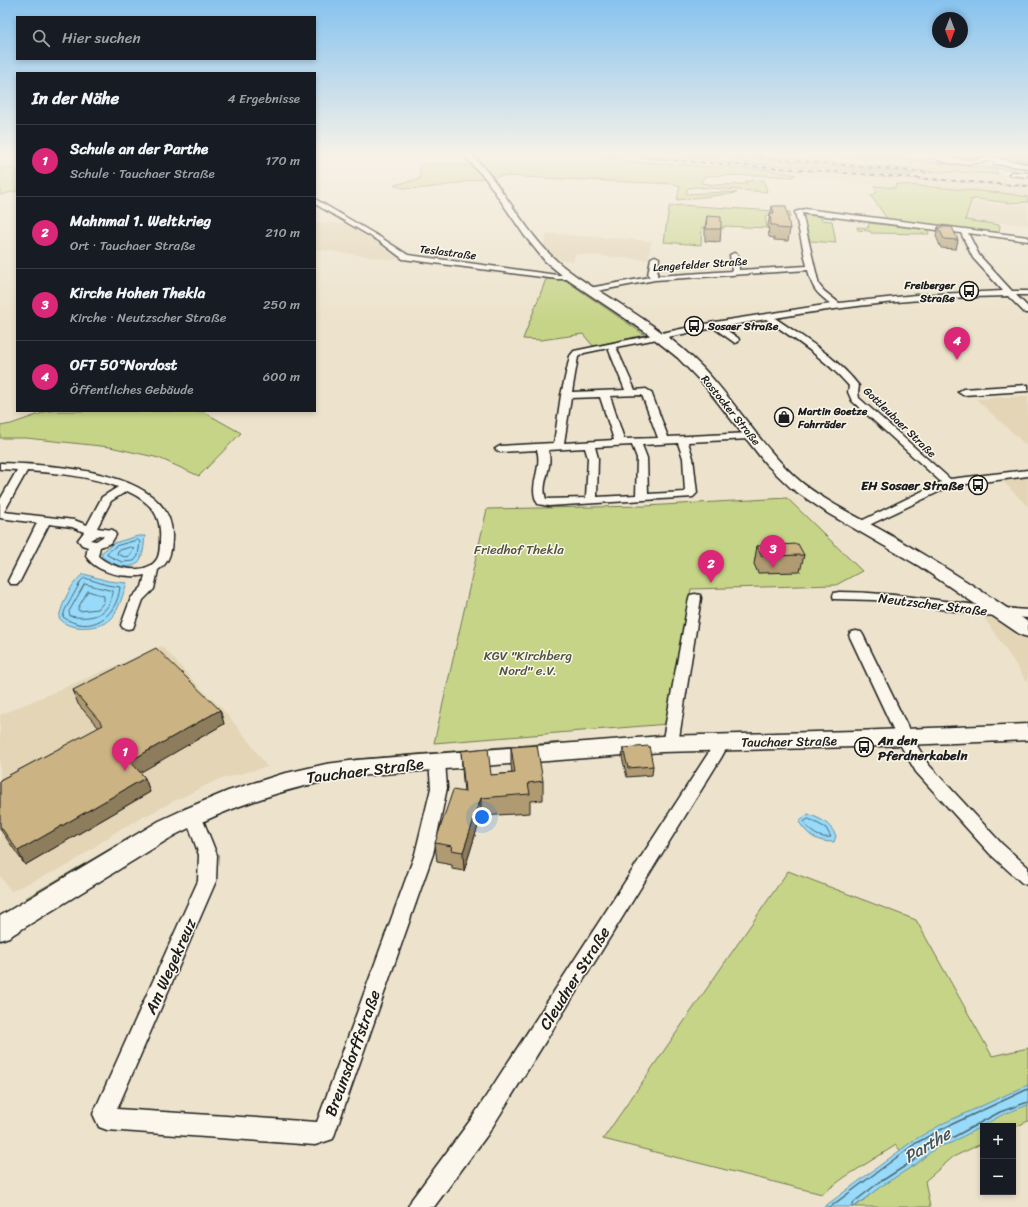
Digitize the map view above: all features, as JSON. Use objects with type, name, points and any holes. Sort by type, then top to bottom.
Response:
[{"type":"main road","name":"Rostocker Straße","points":[[512,209],[538,248],[551,261],[570,277],[592,290],[658,335],[701,374],[750,436],[786,475],[827,506],[943,573],[1028,631]]},
{"type":"main road","name":"Tauchaer Straße","points":[[0,929],[167,828],[193,815],[236,797],[326,772],[437,761],[670,744],[906,738],[1028,732]]},
{"type":"street","name":"Teslastraße","points":[[329,209],[381,240],[406,257],[550,276],[570,277]]},
{"type":"street","points":[[838,306],[818,290],[810,268],[798,212],[1028,239]]},
{"type":"street","points":[[965,232],[964,233],[976,256],[994,278],[1028,311]]},
{"type":"street","points":[[734,255],[736,273]]},
{"type":"street","points":[[655,258],[652,275],[655,278]]},
{"type":"street","name":"Lengefelder Straße","points":[[592,290],[655,278],[810,268]]},
{"type":"street","points":[[559,446],[566,395],[574,356],[577,353],[715,324],[838,306],[921,296],[1028,292]]},
{"type":"street","name":"Gottleubaer Straße","points":[[767,316],[842,372],[854,386],[853,392],[855,399],[948,483]]},
{"type":"street","points":[[715,324],[735,340]]},
{"type":"street","points":[[611,345],[631,392]]},
{"type":"street","points":[[962,392],[1028,388]]},
{"type":"street","points":[[566,395],[646,392],[664,440]]},
{"type":"street","points":[[604,394],[610,409],[613,426],[620,442]]},
{"type":"street","points":[[500,449],[750,436]]},
{"type":"street","points":[[541,446],[545,460],[539,484],[541,500],[549,503],[591,501],[686,496],[691,493],[688,458],[682,439]]},
{"type":"street","points":[[636,441],[642,458],[642,498]]},
{"type":"street","points":[[589,444],[593,458],[591,501]]},
{"type":"street","points":[[0,466],[24,467],[82,474],[108,479],[128,486],[150,499],[161,511],[167,534],[161,562],[152,569],[136,573],[127,573],[109,568],[97,562],[92,556],[92,550],[95,545]]},
{"type":"street","points":[[0,510],[24,467]]},
{"type":"street","points":[[861,525],[948,483],[1028,473]]},
{"type":"street","points":[[0,515],[74,524],[92,531],[105,531],[110,535],[106,541],[95,545],[90,545],[84,540],[92,531],[106,499],[128,486]]},
{"type":"street","points":[[14,581],[41,526],[46,520]]},
{"type":"street","points":[[128,625],[134,602],[148,589],[152,569]]},
{"type":"street","name":"Neutzscher Straße","points":[[839,596],[874,596],[1000,612],[1028,614]]},
{"type":"street","points":[[670,744],[695,598]]},
{"type":"street","points":[[856,635],[909,746],[922,768],[996,849],[1028,878]]},
{"type":"street","name":"Cleudner Straße","points":[[420,1207],[480,1126],[716,754],[718,749],[716,743]]},
{"type":"street","name":"Breunsdorffstraße","points":[[104,1114],[108,1119],[115,1120],[314,1134],[325,1131],[424,854],[439,788],[437,761]]},
{"type":"street","name":"Am Wegekreuz","points":[[104,1114],[207,881],[208,855],[193,815]]},
{"type":"shaded area","points":[[968,209],[1028,209],[1028,225],[1002,222],[994,224],[965,220]]},
{"type":"shaded area","points":[[316,222],[341,224],[348,223],[402,258],[393,260],[316,249]]},
{"type":"shaded area","points":[[547,233],[652,241],[648,260],[576,254],[573,261],[559,260],[555,259],[543,247]]},
{"type":"shaded area","points":[[1028,396],[1028,447],[976,399]]},
{"type":"shaded area","points":[[1028,473],[1028,507],[999,477]]},
{"type":"shaded area","points":[[983,616],[1028,620],[1028,683]]},
{"type":"shaded area","points":[[162,646],[202,690],[220,706],[248,740],[267,767],[217,780],[117,831],[69,865],[11,891],[0,876],[0,715]]},
{"type":"green space","points":[[669,209],[748,209],[790,212],[790,217],[765,216],[767,228],[724,226],[724,228],[702,227],[701,245],[664,242]]},
{"type":"green space","points":[[880,209],[968,209],[965,220],[1000,225],[999,234],[888,220]]},
{"type":"green space","points":[[807,215],[822,217],[821,220],[832,221],[836,243],[810,241],[803,216]]},
{"type":"green space","points":[[869,223],[928,230],[929,234],[871,233],[870,231],[858,230],[857,227],[868,228]]},
{"type":"green space","points":[[546,279],[565,280],[645,335],[593,346],[583,334],[541,340],[523,339]]},
{"type":"green space","points":[[45,412],[204,412],[241,433],[199,476],[159,458],[110,447],[26,438],[0,438],[0,426],[11,424]]},
{"type":"green space","points":[[787,498],[862,571],[836,585],[691,589],[668,724],[434,743],[487,509],[645,506]]},
{"type":"green space","points":[[562,742],[562,744],[284,776],[283,773],[356,759]]},
{"type":"green space","points":[[186,807],[188,810],[29,902],[26,898],[118,844]]},
{"type":"green space","points":[[788,871],[916,920],[992,1056],[1028,1048],[1028,1121],[1016,1127],[1016,1123],[980,1123],[980,1144],[953,1157],[925,1181],[930,1207],[855,1207],[881,1186],[912,1166],[896,1145],[845,1177],[822,1194],[603,1139]]},
{"type":"water","points":[[138,536],[145,536],[143,550],[138,563],[133,566],[128,567],[117,565],[102,557],[101,553],[114,543]]},
{"type":"water","points":[[84,574],[108,581],[127,583],[121,601],[112,618],[97,626],[71,626],[65,624],[59,618],[60,613],[71,587]]},
{"type":"water","points":[[808,814],[821,820],[831,828],[836,836],[834,842],[822,841],[806,831],[799,822]]},
{"type":"water","name":"Parthe","points":[[1028,1085],[1028,1105],[1002,1115],[987,1123],[980,1123],[980,1127],[951,1143],[937,1147],[916,1164],[880,1187],[854,1207],[824,1207],[914,1140],[944,1123]]},
{"type":"building","points":[[773,209],[787,209],[790,229],[777,228],[776,225],[771,225],[770,213],[774,213]]},
{"type":"building","points":[[707,216],[721,217],[721,229],[706,229]]},
{"type":"building","points":[[938,227],[952,227],[958,240],[944,239]]},
{"type":"building","points":[[798,544],[804,555],[762,556],[757,546]]},
{"type":"building","points":[[156,648],[220,710],[130,761],[145,778],[18,851],[0,826],[0,780],[103,725],[73,690]]},
{"type":"building","points":[[537,745],[543,781],[528,783],[530,794],[481,798],[463,852],[451,850],[452,846],[435,843],[453,790],[465,792],[461,751],[488,748],[491,775],[515,773],[511,747]]},
{"type":"building","points":[[649,746],[653,766],[628,768],[623,748]]},
{"type":"place","name":"Freiberger Straße","points":[[969,291]]},
{"type":"place","name":"Sosaer Straße","points":[[694,326]]},
{"type":"place","name":"OFT 50°Nordost","points":[[957,360]]},
{"type":"place","name":"Martin Goetze Fahrräder","points":[[784,417]]},
{"type":"place","name":"EH Sosaer Straße","points":[[978,485]]},
{"type":"place","name":"Kirche Hohen Thekla","points":[[773,568]]},
{"type":"place","name":"Mahnmal 1. Weltkrieg","points":[[711,583]]},
{"type":"place","name":"An den Pferdnerkabeln","points":[[864,747]]},
{"type":"place","name":"Schule an der Parthe","points":[[125,771]]},
{"type":"park label","name":"Friedhof Thekla","points":[[519,549]]},
{"type":"park label","name":"KGV \"Kirchberg Nord\" e.V.","points":[[528,662]]}]
